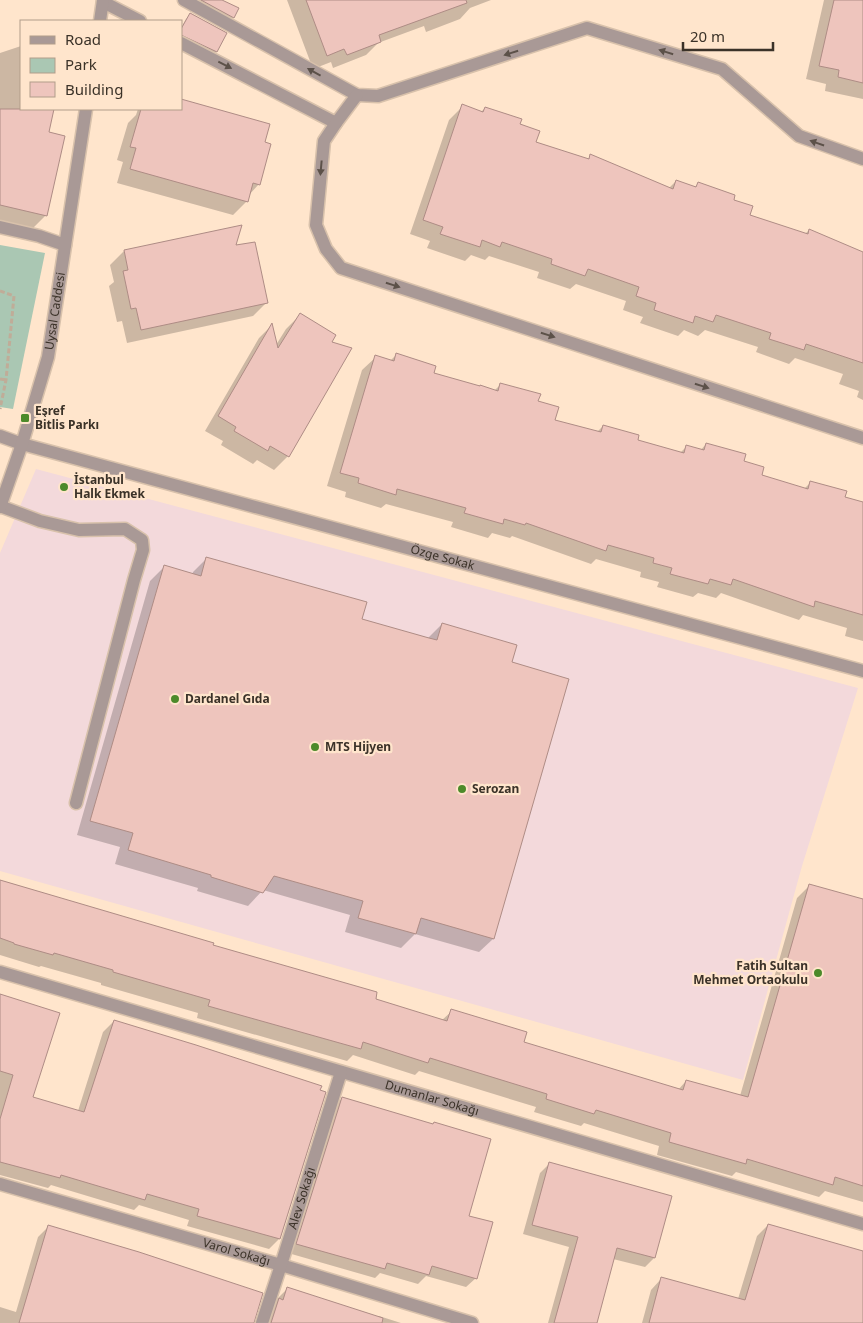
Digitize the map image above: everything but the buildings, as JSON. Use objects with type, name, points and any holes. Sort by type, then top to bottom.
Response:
[{"type":"street","points":[[184,0],[357,95],[378,96],[587,28],[722,69],[799,136],[863,159]]},
{"type":"street","points":[[100,20],[103,1],[138,20]]},
{"type":"street","points":[[182,44],[336,123]]},
{"type":"street","points":[[357,95],[324,141],[316,225],[326,249],[341,268],[863,438]]},
{"type":"street","name":"Uysal Caddesi","points":[[0,507],[22,444],[48,358],[86,110]]},
{"type":"street","points":[[0,228],[39,236],[66,245]]},
{"type":"street","name":"Özge Sokak","points":[[0,436],[22,444],[863,671]]},
{"type":"street","points":[[0,507],[40,521],[79,530],[125,529],[142,540],[143,550],[76,803]]},
{"type":"street","name":"Dumanlar Sokağı","points":[[0,972],[863,1224]]},
{"type":"street","name":"Alev Sokağı","points":[[262,1323],[340,1072]]},
{"type":"street","name":"Varol Sokağı","points":[[0,1184],[281,1265],[472,1323]]},
{"type":"path","points":[[0,291],[14,296],[6,380],[0,409]]},
{"type":"path","points":[[0,379],[6,380]]},
{"type":"shaded area","points":[[36,469],[858,688],[802,866],[743,1080],[0,871],[0,553]]},
{"type":"green space","points":[[0,245],[45,253],[13,409],[0,407]]},
{"type":"place","name":"Eşref Bitlis Parkı","points":[[25,418]]},
{"type":"place","name":"İstanbul Halk Ekmek","points":[[64,487]]},
{"type":"place","name":"Dardanel Gıda","points":[[175,699]]},
{"type":"place","name":"MTS Hijyen","points":[[315,747]]},
{"type":"place","name":"Serozan","points":[[462,789]]},
{"type":"place","name":"Fatih Sultan Mehmet Ortaokulu","points":[[818,973]]}]
